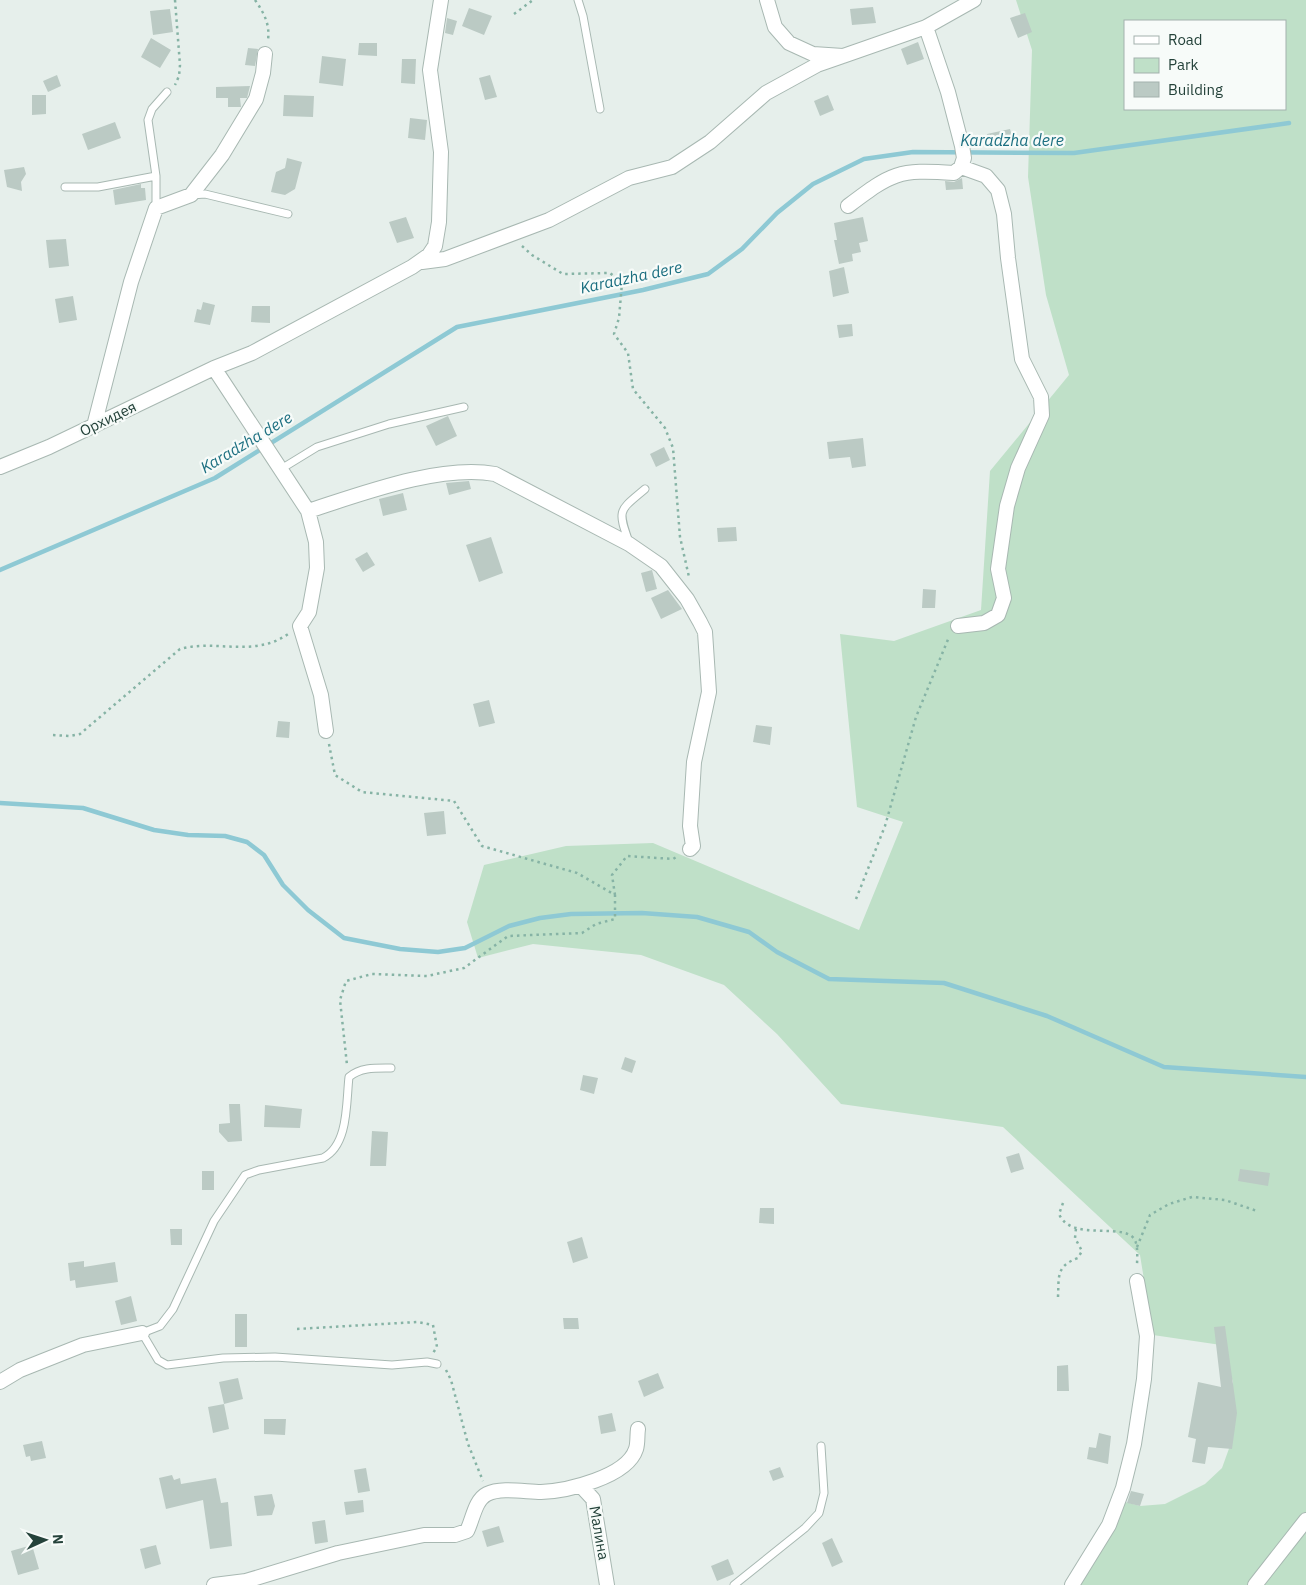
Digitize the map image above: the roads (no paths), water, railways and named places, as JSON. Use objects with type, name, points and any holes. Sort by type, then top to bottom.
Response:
[{"type":"street","points":[[422,262],[435,246],[439,222],[440,152],[430,70],[441,0]]},
{"type":"street","points":[[767,0],[775,27],[789,43],[813,54],[843,56]]},
{"type":"street","points":[[422,262],[445,259],[550,220],[629,178],[672,167],[710,142],[766,93],[817,65],[926,27],[974,0]]},
{"type":"street","points":[[848,206],[884,179],[896,174],[925,171],[954,173],[962,157],[948,92],[926,27]]},
{"type":"street","points":[[94,426],[130,282],[156,208],[191,195],[222,155],[256,99],[263,73],[265,54]]},
{"type":"street","points":[[958,626],[984,623],[998,615],[1004,598],[998,569],[1007,506],[1018,468],[1042,415],[1041,397],[1022,359],[1004,214],[998,190],[986,176],[962,157]]},
{"type":"street","name":"Орхидея","points":[[0,467],[94,426],[214,368],[252,353],[422,262]]},
{"type":"street","points":[[214,368],[308,511],[316,542],[317,568],[309,612],[300,626],[321,695],[326,730]]},
{"type":"street","points":[[308,511],[386,486],[465,471],[479,471],[500,476],[629,544],[661,566],[687,599],[705,632],[709,692],[694,762],[690,826],[693,846],[690,849]]},
{"type":"street","points":[[1072,1585],[1109,1524],[1123,1488],[1134,1444],[1144,1379],[1147,1336],[1138,1281]]},
{"type":"street","points":[[0,1382],[20,1370],[83,1345],[142,1333]]},
{"type":"street","points":[[214,1585],[246,1581],[338,1553],[424,1535],[455,1535],[468,1531],[476,1507],[488,1494],[497,1492],[545,1492],[581,1486],[608,1475],[622,1466],[636,1450],[638,1429]]},
{"type":"street","name":"Малина","points":[[581,1486],[593,1499],[607,1585]]},
{"type":"street","points":[[1255,1585],[1306,1520]]},
{"type":"lane","points":[[578,0],[583,16],[600,109]]},
{"type":"lane","points":[[156,208],[156,176],[148,120],[152,109],[167,92]]},
{"type":"lane","points":[[65,187],[98,186],[156,176]]},
{"type":"lane","points":[[191,195],[205,194],[288,214]]},
{"type":"lane","points":[[281,469],[317,447],[389,424],[464,407]]},
{"type":"lane","points":[[629,544],[620,518],[624,507],[645,489]]},
{"type":"lane","points":[[392,1068],[370,1068],[356,1071],[349,1077],[342,1131],[337,1146],[323,1158],[259,1170],[245,1175],[214,1221],[173,1309],[160,1326],[142,1333],[158,1360],[168,1365],[223,1358],[275,1357],[392,1365],[427,1362],[437,1364]]},
{"type":"lane","points":[[734,1585],[805,1528],[819,1514],[824,1493],[821,1446]]},
{"type":"waterway","name":"Karadzha dere","points":[[0,570],[215,478],[457,327],[643,290],[708,274],[742,249],[777,213],[813,184],[864,159],[913,152],[1074,153],[1289,123]]},
{"type":"waterway","points":[[0,803],[83,808],[154,830],[188,835],[225,836],[247,842],[264,855],[283,885],[308,910],[344,938],[400,949],[438,952],[465,948],[509,926],[540,918],[571,914],[642,913],[697,917],[749,932],[777,952],[829,979],[944,983],[1047,1016],[1164,1067],[1306,1077]]}]
